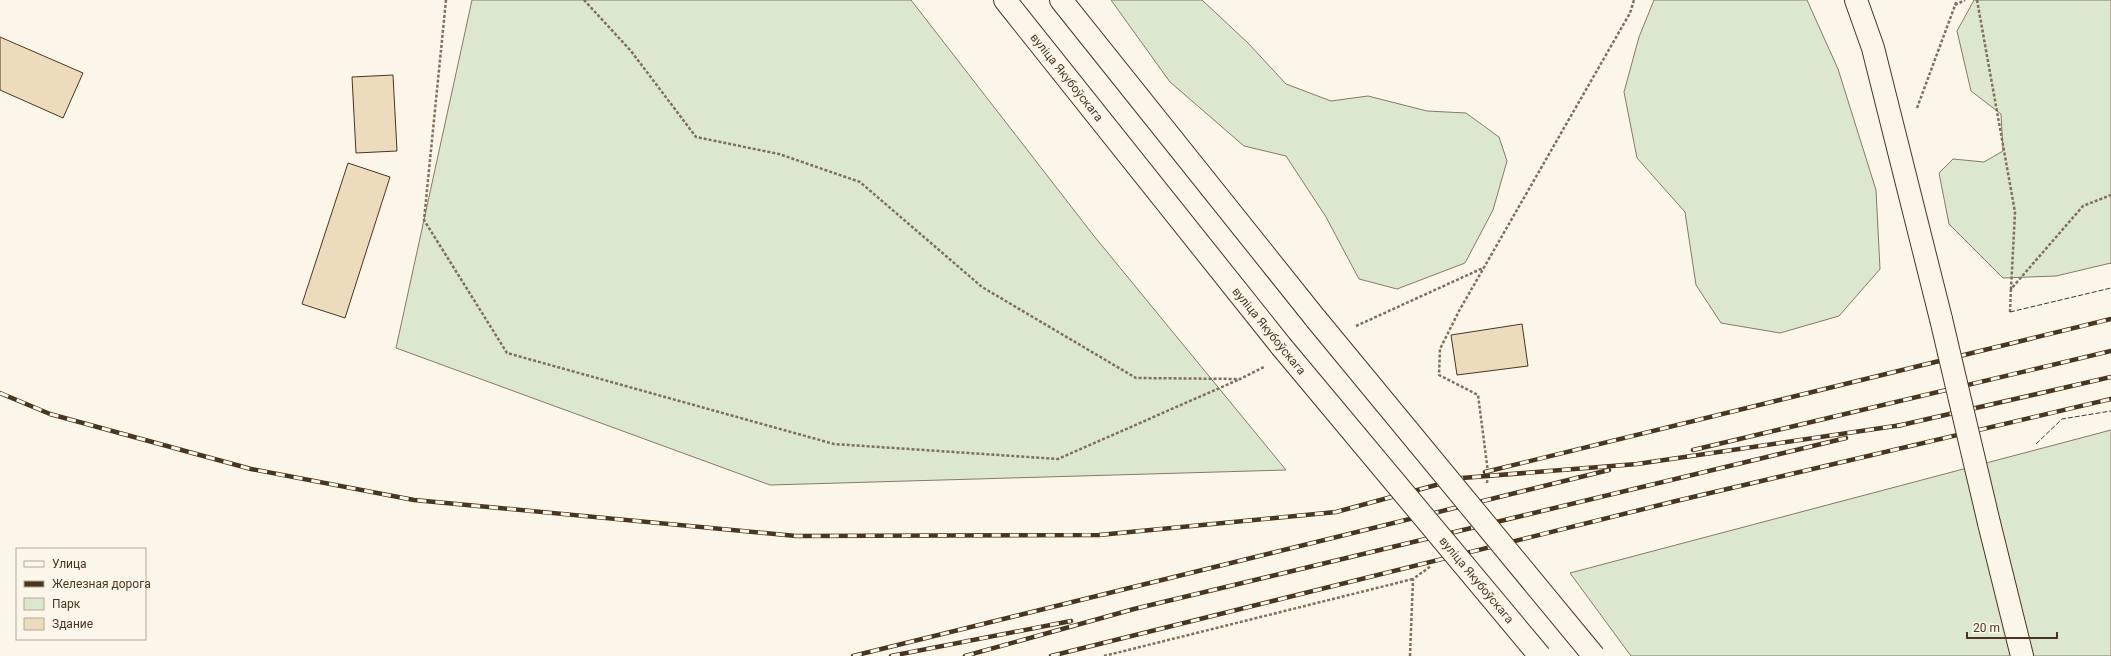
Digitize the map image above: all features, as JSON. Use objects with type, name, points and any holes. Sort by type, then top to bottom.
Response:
[{"type":"main road","name":"вуліца Якубоўскага","points":[[1005,0],[1281,346],[1540,656]]},
{"type":"main road","points":[[1061,0],[1316,319],[1594,656]]},
{"type":"main road","points":[[1856,0],[1873,48],[1941,319],[2022,656]]},
{"type":"path","points":[[446,0],[424,220],[507,353],[834,444],[1058,459],[1268,366]]},
{"type":"path","points":[[584,0],[632,51],[696,137],[779,154],[860,182],[982,287],[1136,378],[1240,379]]},
{"type":"path","points":[[1439,375],[1440,349],[1484,268],[1630,13],[1634,0]]},
{"type":"path","points":[[1916,109],[1957,0]]},
{"type":"path","points":[[1955,5],[1965,0]]},
{"type":"path","points":[[1977,0],[2015,212],[2010,312]]},
{"type":"path","points":[[2011,289],[2083,206],[2111,195]]},
{"type":"path","points":[[1354,327],[1484,268]]},
{"type":"path","points":[[1104,656],[1413,579]]},
{"type":"green space","points":[[472,0],[911,0],[1094,236],[1286,470],[770,485],[396,348]]},
{"type":"green space","points":[[1111,0],[1202,0],[1248,43],[1286,84],[1331,101],[1368,96],[1427,111],[1466,113],[1499,137],[1507,161],[1493,210],[1465,263],[1397,289],[1359,279],[1326,217],[1286,156],[1244,146],[1170,82]]},
{"type":"green space","points":[[1654,0],[1807,0],[1838,69],[1876,190],[1880,269],[1839,316],[1780,333],[1721,323],[1696,285],[1685,212],[1637,158],[1624,92],[1639,37]]},
{"type":"green space","points":[[1974,0],[2111,0],[2111,263],[2056,276],[2003,278],[1949,224],[1939,173],[1953,159],[1984,162],[2003,151],[2001,114],[1971,91],[1957,31]]},
{"type":"green space","points":[[2111,430],[2111,656],[1631,656],[1570,573]]},
{"type":"building","points":[[0,37],[83,73],[63,118],[0,90]]},
{"type":"building","points":[[393,75],[397,151],[356,153],[352,77]]},
{"type":"building","points":[[348,163],[390,177],[345,318],[302,304]]},
{"type":"building","points":[[1522,324],[1528,366],[1457,375],[1451,335]]},
{"type":"railway","points":[[1485,472],[2111,319]]},
{"type":"railway","points":[[1693,450],[2111,351]]},
{"type":"railway","points":[[1897,426],[2111,377]]},
{"type":"railway","points":[[0,393],[50,414],[251,469],[414,500],[796,536],[1099,535],[1336,512],[1462,478],[1637,464],[1902,425]]},
{"type":"railway","points":[[1051,656],[1676,501],[2111,399]]},
{"type":"railway","points":[[965,656],[1134,609],[1846,438]]},
{"type":"railway","points":[[853,656],[1609,470]]},
{"type":"railway","points":[[891,656],[1071,621]]},
{"type":"fence","points":[[2010,312],[2111,288]]},
{"type":"fence","points":[[2036,444],[2062,419],[2111,411]]}]
